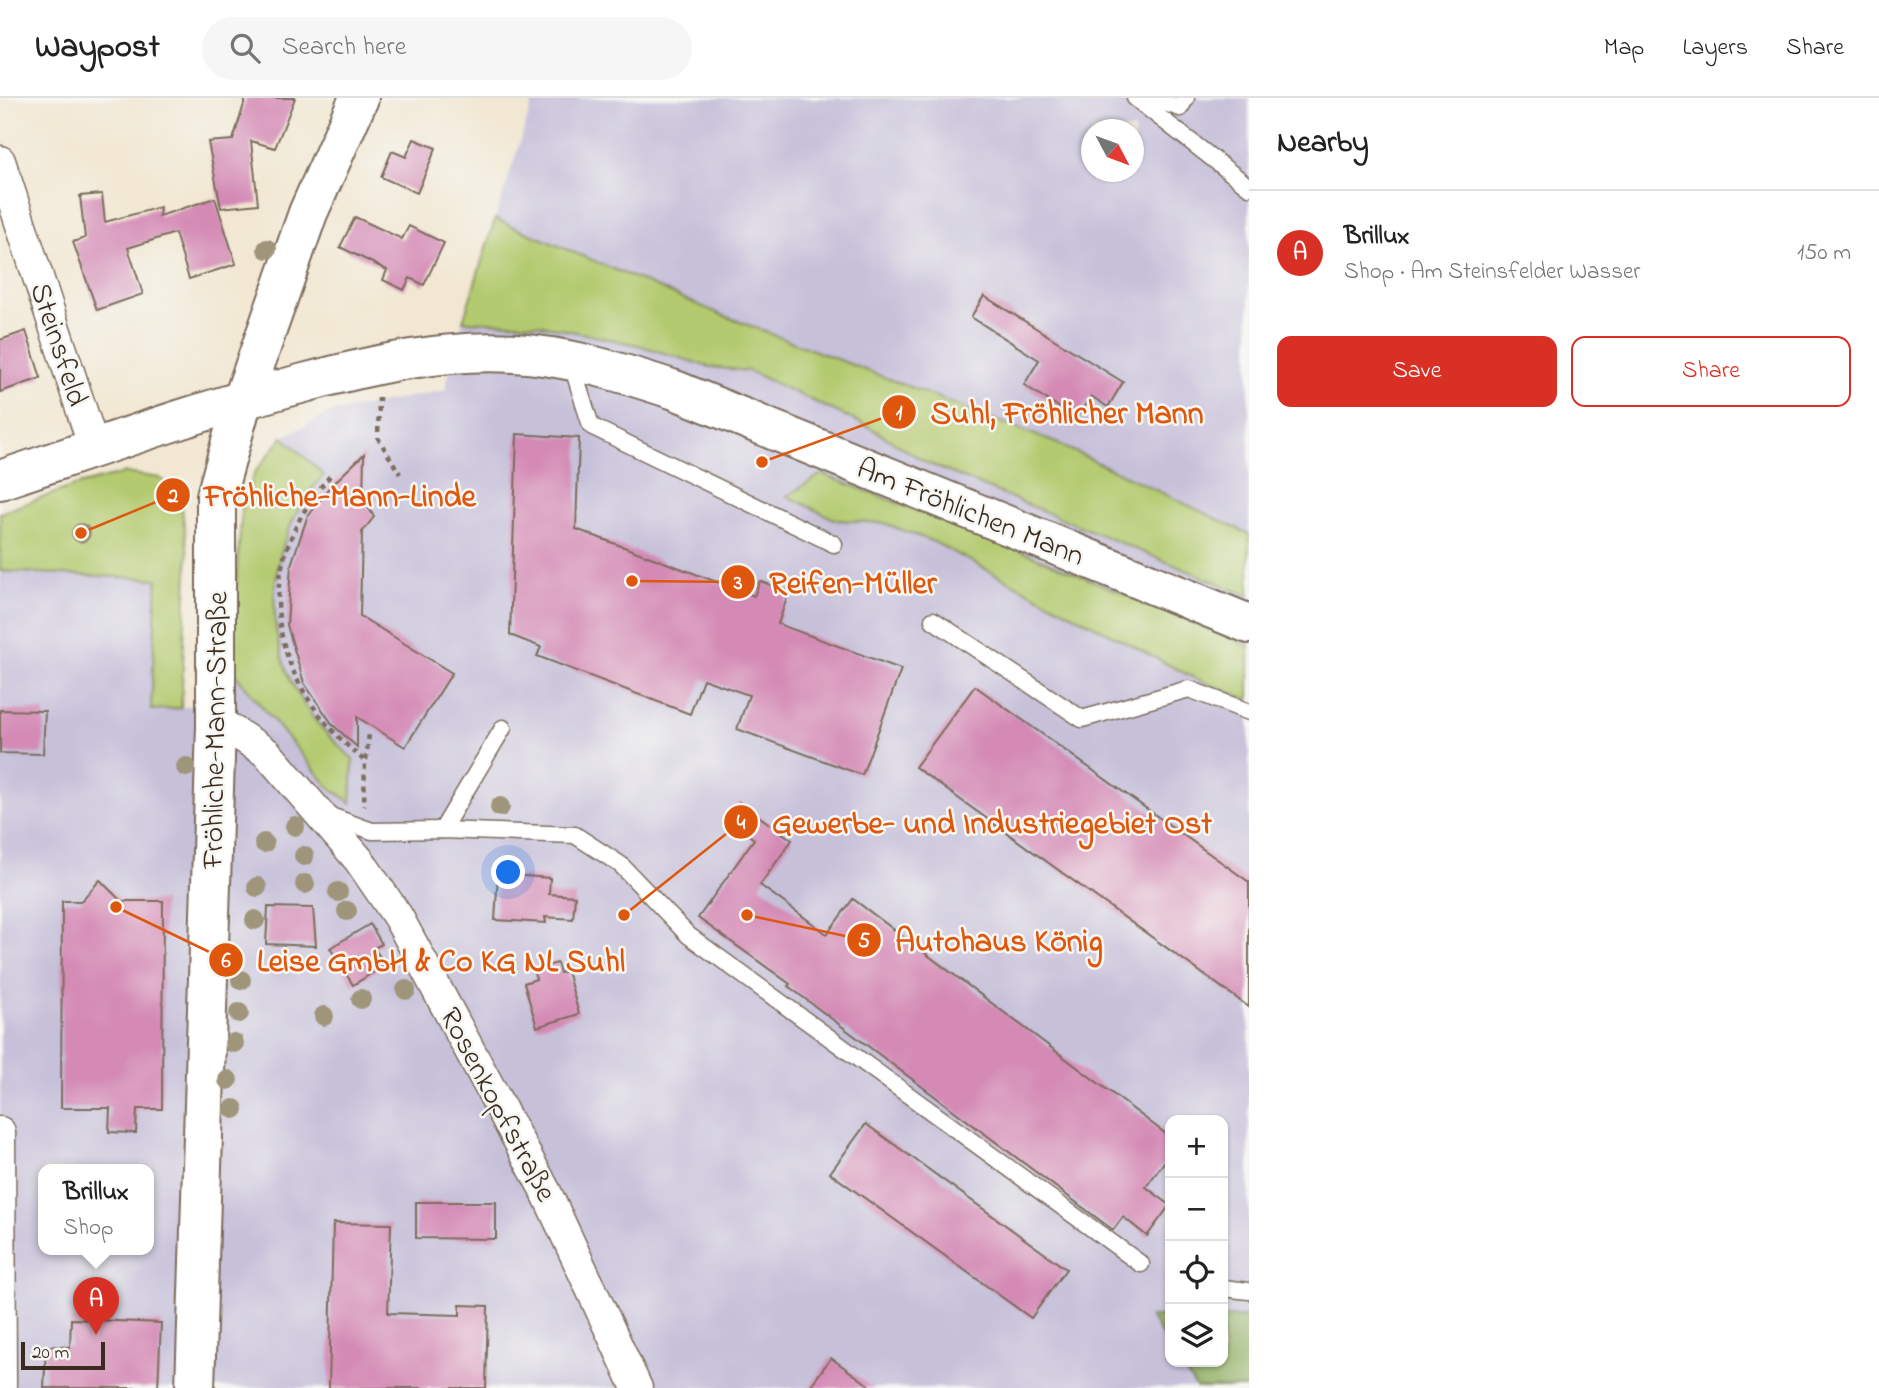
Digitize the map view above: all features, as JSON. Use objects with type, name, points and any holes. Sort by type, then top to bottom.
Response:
[{"type":"street","name":"Fröhliche-Mann-Straße","points":[[195,1388],[216,720],[216,496],[243,399],[308,213],[359,98]]},
{"type":"street","name":"Steinsfeld","points":[[0,161],[94,448]]},
{"type":"street","name":"Am Fröhlichen Mann","points":[[0,480],[243,399],[379,364],[451,356],[514,353],[607,368],[675,390],[1249,624]]},
{"type":"street","name":"Rosenkopfstraße","points":[[216,720],[267,753],[359,860],[390,906],[453,1014],[546,1192],[637,1388]]},
{"type":"street","points":[[0,1132],[1,1388]]},
{"type":"lane","points":[[1135,98],[1249,187]]},
{"type":"lane","points":[[1150,98],[1180,108],[1186,98]]},
{"type":"lane","points":[[571,362],[591,426],[834,544]]},
{"type":"lane","points":[[933,620],[1082,719],[1189,690],[1249,712]]},
{"type":"lane","points":[[442,830],[503,728]]},
{"type":"lane","points":[[317,811],[372,831],[442,830],[575,835],[621,865],[688,934],[1141,1264]]},
{"type":"lane","points":[[1228,1289],[1249,1291]]},
{"type":"path","points":[[378,438],[400,474]]},
{"type":"path","points":[[330,476],[308,502],[288,543],[281,579],[279,622],[287,658],[307,700],[335,735],[365,761]]},
{"type":"path","points":[[364,828],[365,761],[369,734]]},
{"type":"shaded area","points":[[534,98],[1249,98],[1249,1317],[1228,1317],[1228,1115],[1165,1115],[1165,1317],[1151,1318],[1165,1340],[1165,1367],[1182,1367],[1196,1388],[0,1388],[0,571],[157,579],[151,710],[228,703],[255,472],[283,437],[330,413],[445,390],[465,313]]},
{"type":"green space","points":[[495,219],[727,317],[1056,443],[1249,534],[1249,596],[927,463],[869,427],[749,371],[710,367],[638,345],[537,324],[463,321]]},
{"type":"green space","points":[[283,437],[324,475],[305,499],[290,526],[280,555],[275,585],[279,646],[289,676],[308,711],[353,759],[351,803],[328,786],[233,672],[233,620],[242,507],[255,472]]},
{"type":"green space","points":[[125,473],[160,478],[180,494],[188,553],[181,708],[151,710],[157,579],[0,571],[0,513],[74,486]]},
{"type":"green space","points":[[822,474],[1007,545],[1249,646],[1249,700],[1192,677],[934,542],[884,523],[836,520],[787,496]]},
{"type":"green space","points":[[1150,1317],[1165,1317],[1165,1340]]},
{"type":"green space","points":[[1228,1317],[1249,1317],[1249,1388],[1196,1388],[1182,1367],[1228,1367]]},
{"type":"building","points":[[246,98],[295,98],[275,148],[251,141],[258,204],[221,208],[208,142],[233,140]]},
{"type":"building","points":[[414,139],[436,148],[417,193],[381,177],[392,151],[406,157]]},
{"type":"building","points":[[102,194],[105,222],[160,207],[159,216],[215,198],[236,264],[189,279],[175,233],[128,248],[143,294],[97,310],[73,242],[85,238],[80,196]]},
{"type":"building","points":[[355,217],[402,239],[409,226],[444,243],[424,285],[410,278],[404,290],[383,280],[387,270],[340,247]]},
{"type":"building","points":[[984,296],[1123,382],[1108,407],[1091,396],[1076,418],[1024,385],[1039,360],[971,317]]},
{"type":"building","points":[[26,331],[41,378],[0,392],[0,340]]},
{"type":"building","points":[[517,434],[579,438],[576,529],[754,596],[760,581],[789,592],[778,624],[901,669],[862,775],[737,729],[749,695],[703,679],[690,714],[537,656],[541,647],[510,635]]},
{"type":"building","points":[[364,454],[363,499],[374,517],[362,532],[360,616],[452,673],[405,747],[357,717],[357,747],[333,725],[304,683],[287,625],[291,565],[307,518],[328,489]]},
{"type":"building","points":[[975,686],[1249,882],[1249,1007],[915,767]]},
{"type":"building","points":[[0,710],[45,711],[43,754],[0,753]]},
{"type":"building","points":[[739,802],[792,840],[760,885],[827,934],[853,899],[1165,1133],[1165,1161],[1146,1187],[1165,1201],[1165,1212],[1147,1236],[1123,1217],[1113,1230],[788,986],[790,984],[698,918],[754,839],[727,819]]},
{"type":"building","points":[[498,874],[550,878],[549,894],[575,896],[573,919],[545,917],[546,923],[495,920]]},
{"type":"building","points":[[100,880],[121,901],[163,901],[162,1109],[137,1109],[136,1133],[109,1132],[110,1108],[61,1108],[62,901],[81,901]]},
{"type":"building","points":[[268,907],[313,908],[316,946],[266,944]]},
{"type":"building","points":[[370,924],[382,944],[374,948],[385,965],[353,985],[330,948]]},
{"type":"building","points":[[557,963],[560,973],[567,971],[579,1014],[537,1027],[524,983],[536,979],[533,970]]},
{"type":"building","points":[[866,1124],[1066,1269],[1031,1318],[830,1173]]},
{"type":"building","points":[[416,1202],[496,1202],[496,1239],[416,1238]]},
{"type":"building","points":[[333,1223],[391,1224],[388,1313],[460,1315],[460,1305],[488,1306],[486,1388],[329,1388]]},
{"type":"building","points":[[71,1319],[161,1323],[158,1388],[44,1388],[46,1346],[70,1347]]},
{"type":"building","points":[[831,1358],[873,1388],[809,1388]]},
{"type":"place","name":"Suhl, Fröhlicher Mann","points":[[762,462]]},
{"type":"place","name":"Fröhliche-Mann-Linde","points":[[81,533]]},
{"type":"place","name":"Reifen-Müller","points":[[632,581]]},
{"type":"place","name":"Leise GmbH & Co KG NL Suhl","points":[[116,907]]},
{"type":"place","name":"Gewerbe- und Industriegebiet Ost","points":[[624,915]]},
{"type":"place","name":"Autohaus König","points":[[747,915]]},
{"type":"place","name":"Brillux","points":[[96,1335]]}]
